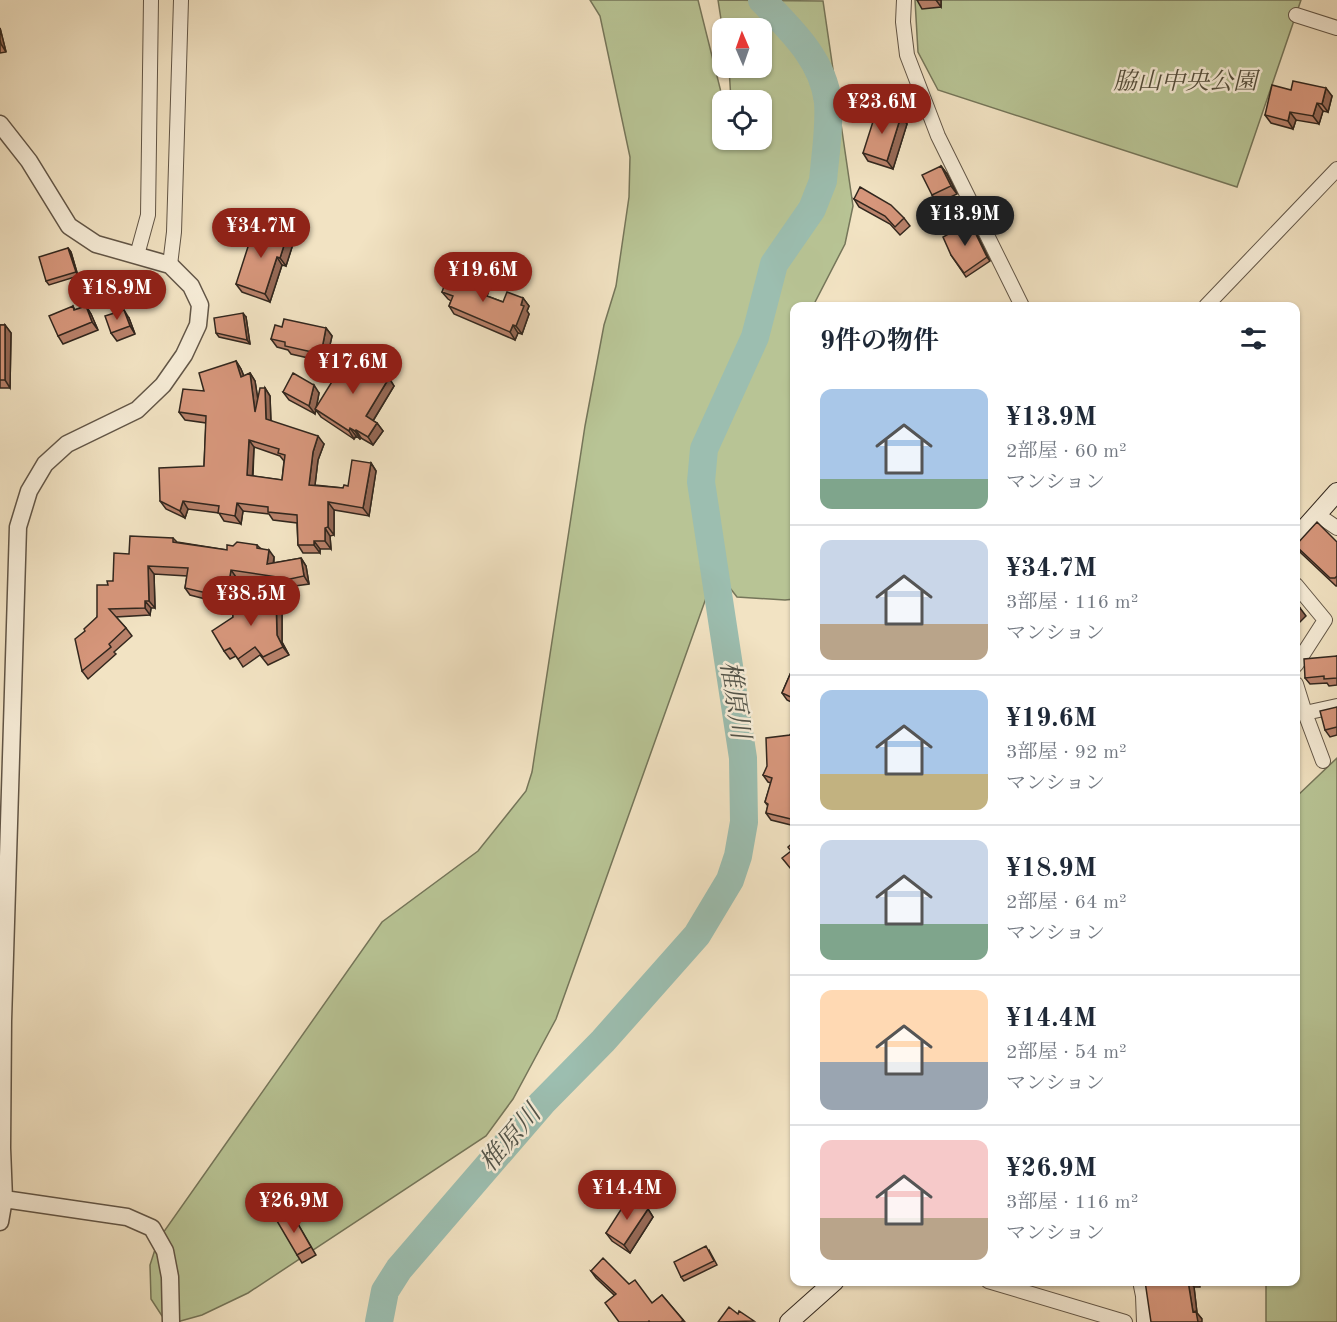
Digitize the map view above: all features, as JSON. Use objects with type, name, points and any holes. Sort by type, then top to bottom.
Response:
[{"type":"main road","points":[[1300,534],[1337,492]]},
{"type":"main road","points":[[789,1322],[829,1286]]},
{"type":"street","points":[[137,255],[148,215],[151,0]]},
{"type":"street","points":[[170,265],[174,232],[181,0]]},
{"type":"street","points":[[904,0],[903,22],[907,55],[938,136],[1020,302]]},
{"type":"street","points":[[1296,15],[1337,28]]},
{"type":"street","points":[[0,124],[29,161],[69,226],[96,244],[170,265],[191,286],[200,305],[198,325],[184,355],[163,385],[138,410],[67,444],[45,464],[29,491],[18,527],[3,1021],[4,1199],[0,1222]]},
{"type":"street","points":[[1210,302],[1337,169]]},
{"type":"street","points":[[1318,515],[1337,528]]},
{"type":"street","points":[[1300,589],[1331,620],[1300,660]]},
{"type":"street","points":[[1300,697],[1323,761]]},
{"type":"street","points":[[1305,714],[1337,706]]},
{"type":"street","points":[[4,1199],[128,1217],[152,1228],[165,1251],[170,1277],[171,1322]]},
{"type":"street","points":[[1005,1286],[1125,1322]]},
{"type":"street","points":[[1141,1286],[1144,1322]]},
{"type":"green space","points":[[590,0],[698,0],[712,56],[712,78],[718,78],[720,90],[712,90],[712,150],[772,150],[772,90],[730,90],[730,78],[772,78],[772,18],[721,18],[718,0],[823,1],[853,206],[845,244],[815,302],[790,302],[790,600],[737,597],[716,570],[556,1019],[513,1099],[486,1136],[248,1293],[202,1315],[177,1322],[162,1316],[151,1299],[150,1265],[158,1240],[382,922],[478,851],[526,791],[532,772],[585,426],[604,325],[616,286],[629,197],[630,157],[600,16]]},
{"type":"green space","name":"脇山中央公園","points":[[915,0],[1301,0],[1237,187],[938,90],[918,52]]},
{"type":"green space","points":[[1337,758],[1337,1322],[1266,1322],[1266,1286],[1300,1286],[1300,793]]},
{"type":"building","points":[[1293,81],[1326,88],[1322,104],[1317,103],[1313,116],[1290,112],[1288,121],[1265,115],[1272,85],[1291,90]]},
{"type":"building","points":[[877,109],[901,116],[887,161],[863,153]]},
{"type":"building","points":[[941,166],[951,186],[932,195],[922,175]]},
{"type":"building","points":[[860,187],[891,205],[904,218],[895,227],[885,216],[854,199]]},
{"type":"building","points":[[970,222],[987,257],[964,273],[951,255],[943,237]]},
{"type":"building","points":[[255,225],[287,236],[280,258],[277,257],[265,294],[236,284]]},
{"type":"building","points":[[68,248],[76,272],[46,281],[39,257]]},
{"type":"building","points":[[448,275],[457,278],[458,275],[482,285],[479,293],[503,302],[507,292],[523,298],[521,305],[524,306],[516,326],[513,325],[510,332],[449,306],[453,296],[442,292]]},
{"type":"building","points":[[73,306],[74,310],[86,306],[92,322],[58,336],[49,316]]},
{"type":"building","points":[[124,310],[130,326],[111,333],[105,316]]},
{"type":"building","points":[[243,313],[247,340],[216,333],[214,318]]},
{"type":"building","points":[[284,319],[326,328],[321,354],[285,346],[285,342],[271,339],[275,325],[282,327]]},
{"type":"building","points":[[0,325],[5,325],[5,380],[0,380]]},
{"type":"building","points":[[351,351],[370,363],[368,366],[389,378],[366,416],[377,423],[368,437],[350,428],[349,431],[315,409]]},
{"type":"building","points":[[236,361],[241,377],[250,373],[255,412],[260,388],[265,388],[266,419],[318,436],[313,452],[309,485],[343,488],[344,485],[348,486],[352,460],[371,463],[363,508],[328,502],[328,527],[325,528],[325,541],[314,541],[314,545],[298,545],[297,515],[268,512],[268,507],[237,503],[235,516],[218,513],[219,506],[183,501],[180,511],[160,501],[159,468],[204,466],[206,416],[179,412],[183,389],[204,391],[199,373]],"holes":[[[249,440],[279,449],[278,453],[285,455],[282,480],[247,475]]]},
{"type":"building","points":[[293,373],[314,385],[309,406],[283,392]]},
{"type":"building","points":[[1317,522],[1337,542],[1337,576],[1335,578],[1330,578],[1300,550],[1300,541]]},
{"type":"building","points":[[130,536],[173,538],[173,542],[227,550],[227,545],[233,546],[237,542],[257,545],[257,548],[269,550],[267,564],[301,558],[304,576],[290,579],[231,570],[227,595],[211,594],[185,588],[188,568],[148,566],[149,601],[145,601],[145,608],[109,609],[126,628],[109,644],[111,647],[82,671],[75,639],[97,617],[97,585],[108,585],[107,581],[113,581],[114,553],[129,554]]},
{"type":"building","points":[[232,597],[276,597],[277,635],[283,647],[263,657],[255,647],[238,659],[230,648],[224,651],[212,631],[233,617]]},
{"type":"building","points":[[1337,656],[1337,678],[1324,679],[1324,676],[1305,678],[1304,659]]},
{"type":"building","points":[[790,675],[790,697],[782,693]]},
{"type":"building","points":[[1337,707],[1337,727],[1325,730],[1320,711]]},
{"type":"building","points":[[790,735],[790,819],[766,813],[768,804],[765,802],[772,778],[763,775],[767,766],[766,738]]},
{"type":"building","points":[[790,852],[790,868],[782,858]]},
{"type":"building","points":[[629,1197],[648,1209],[624,1245],[606,1233]]},
{"type":"building","points":[[291,1212],[311,1247],[297,1255],[277,1221]]},
{"type":"building","points":[[706,1246],[714,1261],[681,1277],[674,1262]]},
{"type":"building","points":[[603,1258],[629,1284],[635,1280],[652,1303],[662,1295],[683,1320],[681,1322],[619,1322],[605,1303],[616,1294],[591,1271]]},
{"type":"building","points":[[1146,1286],[1189,1286],[1193,1312],[1196,1311],[1198,1322],[1151,1322]]},
{"type":"building","points":[[729,1307],[738,1314],[739,1311],[754,1321],[718,1322]]},
{"type":"waterway","name":"椎原川","points":[[379,1322],[385,1291],[399,1269],[542,1103],[603,1041],[697,935],[730,880],[738,856],[744,822],[743,758],[701,482],[704,449],[755,337],[774,264],[812,209],[823,181],[828,122],[828,102],[820,72],[804,46],[762,0]]}]
